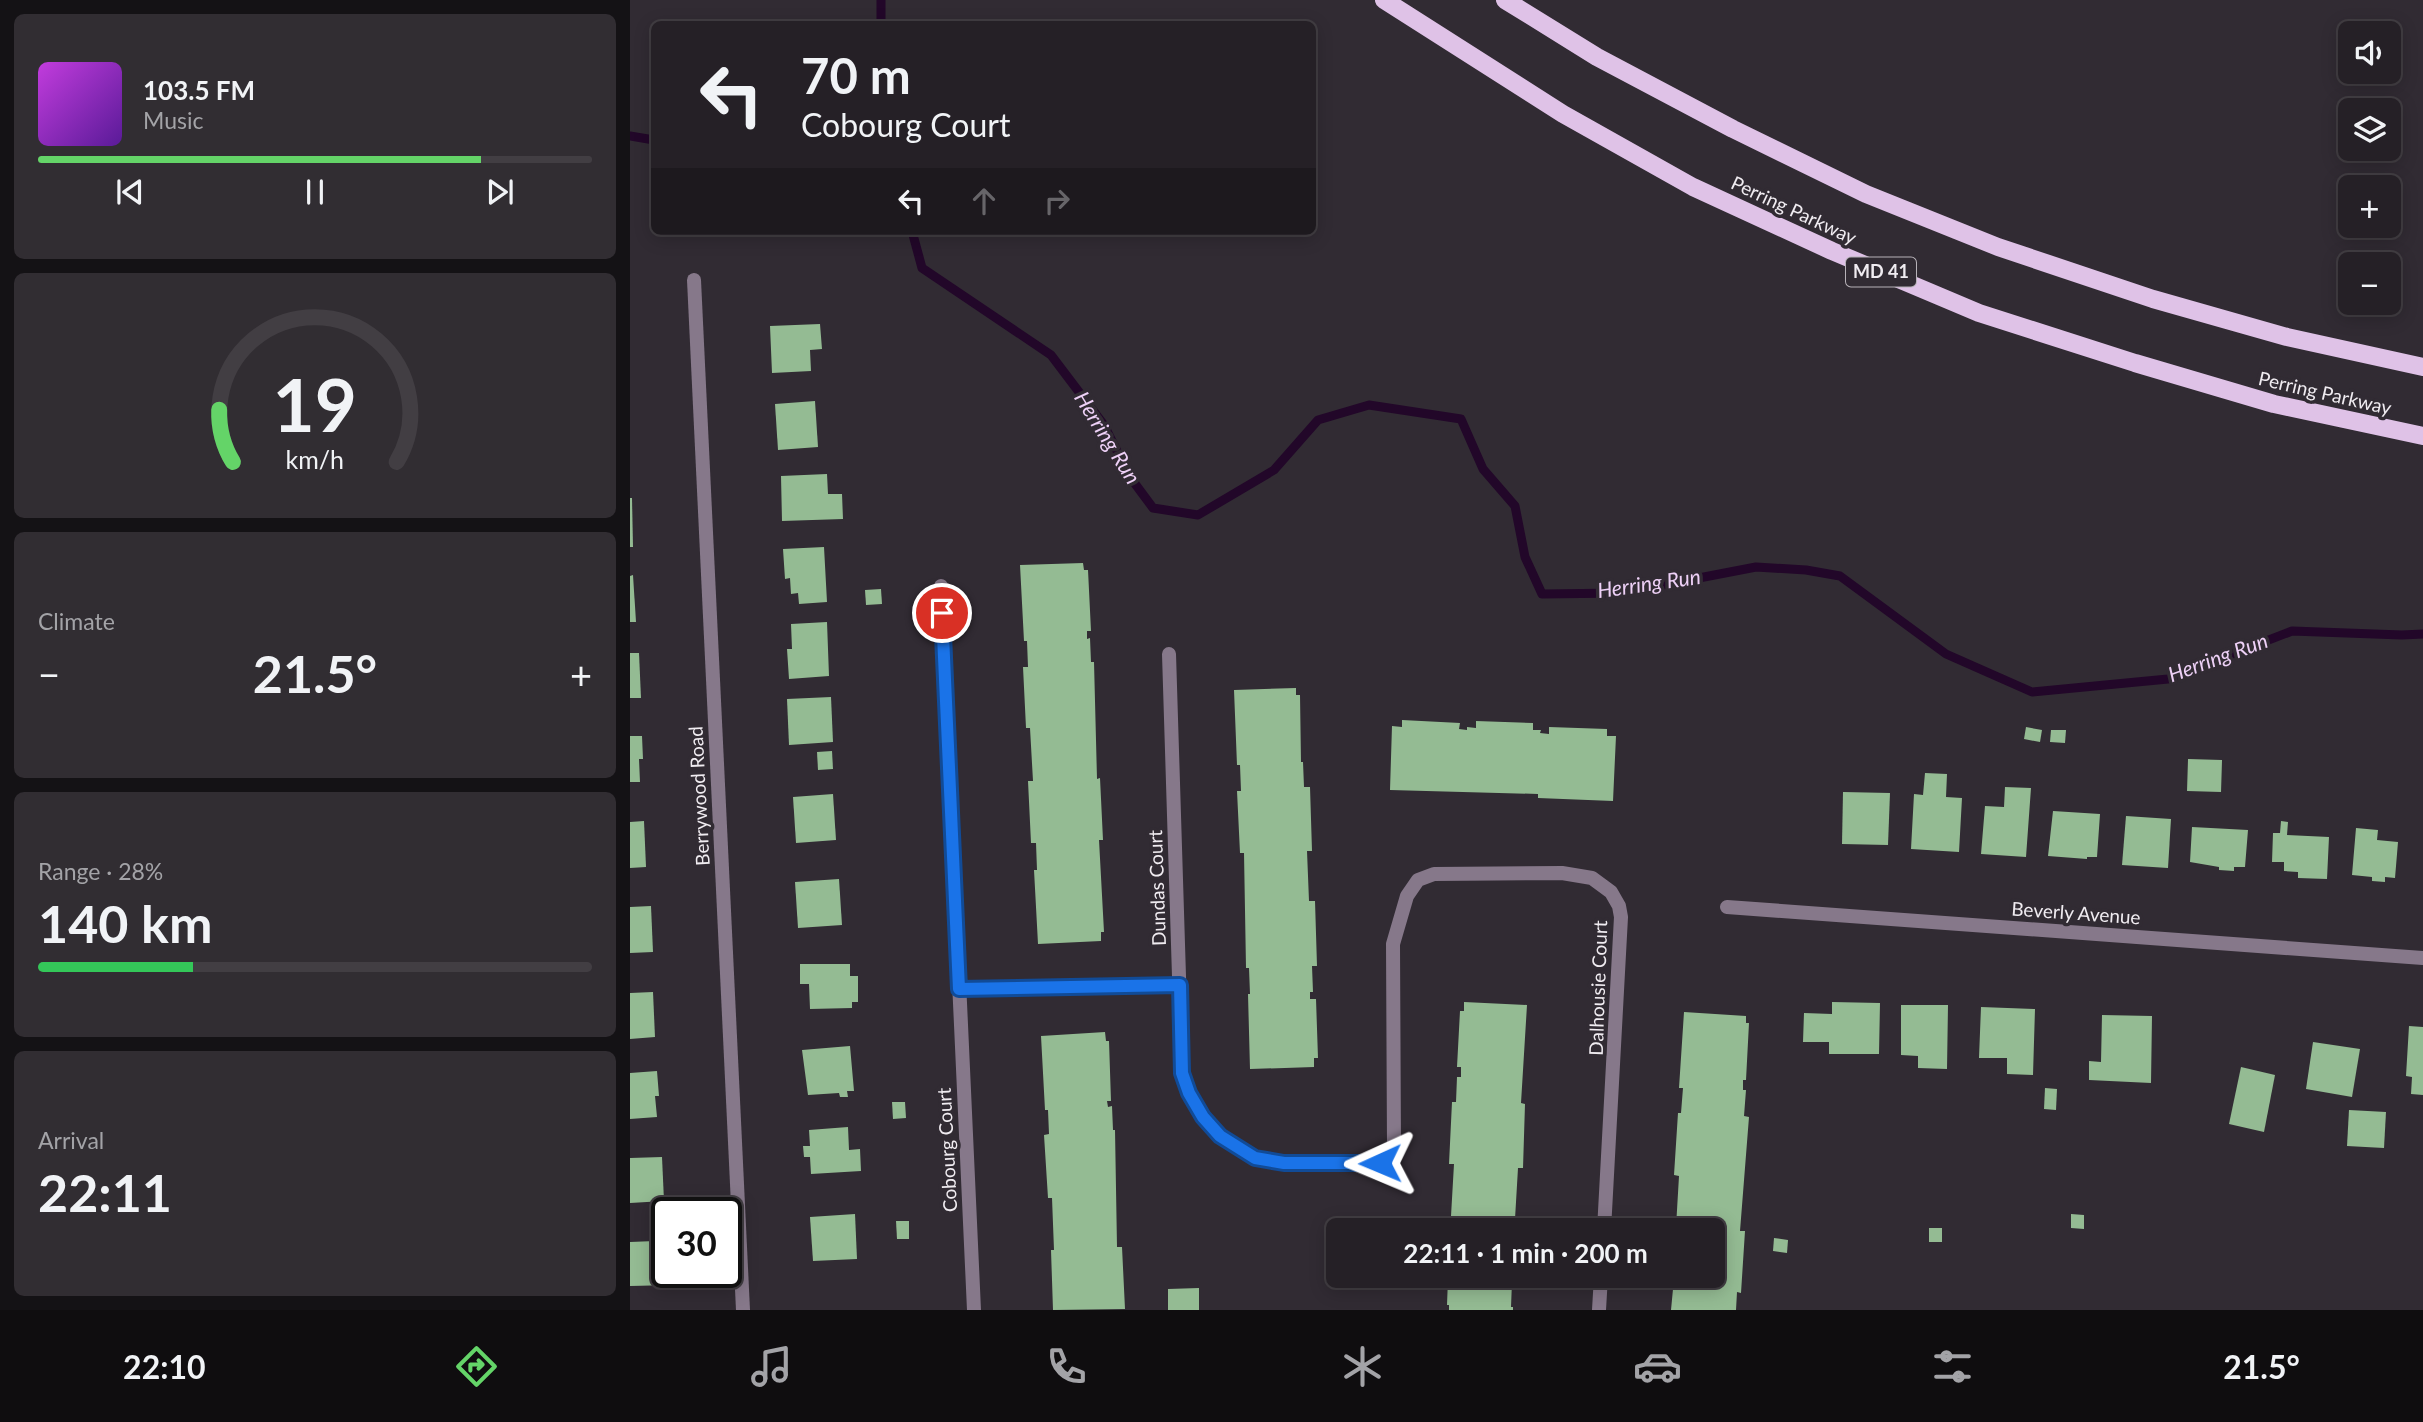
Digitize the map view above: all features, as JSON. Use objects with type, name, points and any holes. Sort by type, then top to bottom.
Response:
[{"type":"main road","name":"Perring Parkway","points":[[1384,0],[1563,114],[1693,187],[1832,251],[1979,313],[2274,404],[2423,436]]},
{"type":"main road","points":[[1505,0],[1597,57],[1733,129],[1867,194],[1998,247],[2153,299],[2287,337],[2423,367]]},
{"type":"street","name":"Berrywood Road","points":[[694,280],[743,1310]]},
{"type":"street","name":"Cobourg Court","points":[[941,586],[974,1310]]},
{"type":"street","name":"Dundas Court","points":[[1169,654],[1182,1073],[1189,1093],[1203,1117],[1220,1136],[1255,1158],[1284,1163],[1387,1161],[1394,1147],[1393,944]]},
{"type":"street","name":"Dalhousie Court","points":[[1393,944],[1407,896],[1419,880],[1434,874],[1562,873],[1592,878],[1611,892],[1619,906],[1621,917],[1605,1218]]},
{"type":"street","name":"Beverly Avenue","points":[[1727,907],[2423,958]]},
{"type":"street","points":[[959,989],[1180,985]]},
{"type":"street","points":[[1599,1310],[1600,1288]]},
{"type":"building","points":[[820,324],[822,349],[810,350],[811,371],[772,373],[770,326]]},
{"type":"building","points":[[815,401],[818,447],[778,450],[775,404]]},
{"type":"building","points":[[827,474],[828,494],[842,494],[843,519],[782,521],[781,476]]},
{"type":"building","points":[[632,498],[633,547],[630,547]]},
{"type":"building","points":[[824,547],[827,602],[799,604],[798,593],[791,594],[790,578],[785,579],[783,549]]},
{"type":"building","points":[[1083,563],[1084,570],[1088,570],[1091,631],[1087,631],[1087,639],[1090,638],[1091,662],[1094,662],[1097,779],[1100,778],[1103,840],[1099,840],[1104,932],[1101,932],[1101,941],[1038,944],[1034,870],[1037,870],[1036,843],[1031,843],[1028,781],[1033,781],[1030,728],[1026,728],[1023,667],[1028,667],[1027,641],[1024,641],[1020,565]]},
{"type":"building","points":[[633,575],[636,622],[630,622],[630,576]]},
{"type":"building","points":[[881,589],[882,604],[866,605],[865,590]]},
{"type":"building","points":[[827,622],[829,676],[789,679],[787,649],[792,649],[791,624]]},
{"type":"building","points":[[630,653],[639,653],[641,698],[630,698]]},
{"type":"building","points":[[1296,688],[1296,695],[1300,695],[1304,787],[1310,787],[1312,851],[1307,851],[1309,901],[1315,901],[1317,966],[1312,966],[1313,992],[1310,992],[1310,999],[1316,999],[1318,1058],[1314,1058],[1314,1067],[1250,1069],[1249,968],[1246,968],[1244,853],[1240,853],[1237,791],[1241,791],[1240,765],[1237,765],[1234,690]]},
{"type":"building","points":[[831,697],[833,742],[789,745],[787,699]]},
{"type":"building","points":[[1402,720],[1460,723],[1459,729],[1467,730],[1467,727],[1476,728],[1476,721],[1533,723],[1533,730],[1549,734],[1549,727],[1607,729],[1607,736],[1616,736],[1613,801],[1538,798],[1538,794],[1390,790],[1392,726],[1402,727]]},
{"type":"building","points":[[2026,727],[2042,730],[2040,742],[2024,739]]},
{"type":"building","points":[[2051,730],[2066,730],[2065,743],[2050,742]]},
{"type":"building","points":[[630,736],[642,736],[640,782],[630,782]]},
{"type":"building","points":[[832,751],[833,769],[818,770],[817,752]]},
{"type":"building","points":[[2188,759],[2222,760],[2221,792],[2187,791]]},
{"type":"building","points":[[1925,773],[1947,774],[1946,797],[1962,798],[1959,852],[1911,849],[1914,794],[1923,795]]},
{"type":"building","points":[[2005,787],[2031,788],[2026,857],[1981,854],[1985,806],[2004,807]]},
{"type":"building","points":[[1843,792],[1890,793],[1888,845],[1842,844]]},
{"type":"building","points":[[833,794],[836,840],[796,843],[793,797]]},
{"type":"building","points":[[2053,811],[2100,814],[2097,857],[2087,859],[2048,856]]},
{"type":"building","points":[[2126,816],[2171,819],[2168,868],[2122,865]]},
{"type":"building","points":[[644,821],[646,867],[630,868],[630,822]]},
{"type":"building","points":[[2281,821],[2288,822],[2287,835],[2329,837],[2327,879],[2298,878],[2298,872],[2284,871],[2284,862],[2272,862],[2273,833],[2280,833]]},
{"type":"building","points":[[2192,827],[2248,830],[2245,867],[2234,867],[2234,871],[2219,870],[2219,867],[2190,862]]},
{"type":"building","points":[[2356,828],[2378,830],[2377,840],[2398,842],[2395,878],[2385,877],[2385,882],[2372,881],[2372,877],[2352,875]]},
{"type":"building","points":[[839,879],[842,925],[798,928],[795,882]]},
{"type":"building","points":[[651,906],[653,952],[630,953],[630,907]]},
{"type":"building","points":[[800,964],[850,964],[850,976],[858,976],[858,1002],[852,1002],[852,1008],[810,1009],[809,984],[800,984]]},
{"type":"building","points":[[653,992],[655,1037],[630,1039],[630,993]]},
{"type":"building","points":[[1464,1002],[1527,1005],[1521,1103],[1525,1104],[1523,1168],[1518,1168],[1515,1218],[1446,1218],[1451,1216],[1454,1164],[1449,1164],[1452,1102],[1456,1102],[1457,1077],[1461,1077],[1461,1067],[1457,1067],[1460,1011],[1464,1011]]},
{"type":"building","points":[[1832,1002],[1880,1003],[1879,1054],[1829,1054],[1829,1042],[1803,1042],[1804,1013],[1832,1014]]},
{"type":"building","points":[[1901,1005],[1948,1005],[1947,1069],[1918,1068],[1918,1056],[1901,1055]]},
{"type":"building","points":[[1981,1007],[2035,1009],[2033,1075],[2007,1074],[2007,1058],[1979,1058]]},
{"type":"building","points":[[1684,1012],[1746,1016],[1746,1023],[1749,1023],[1743,1090],[1746,1090],[1744,1116],[1749,1117],[1740,1231],[1745,1231],[1741,1293],[1737,1292],[1736,1310],[1671,1310],[1673,1289],[1668,1288],[1725,1288],[1725,1218],[1677,1218],[1679,1176],[1674,1175],[1678,1113],[1681,1113],[1683,1088],[1679,1088]]},
{"type":"building","points":[[2102,1015],[2152,1016],[2151,1083],[2089,1080],[2089,1061],[2101,1062]]},
{"type":"building","points":[[2409,1026],[2423,1027],[2423,1095],[2411,1094],[2412,1077],[2406,1076]]},
{"type":"building","points":[[1105,1032],[1106,1041],[1109,1041],[1111,1101],[1107,1101],[1108,1107],[1112,1106],[1115,1130],[1117,1247],[1122,1247],[1125,1309],[1053,1310],[1052,1198],[1048,1198],[1044,1135],[1049,1134],[1048,1110],[1045,1110],[1041,1036]]},
{"type":"building","points":[[2313,1042],[2360,1049],[2352,1097],[2306,1089]]},
{"type":"building","points":[[850,1046],[854,1091],[847,1091],[848,1097],[840,1097],[839,1093],[808,1095],[802,1050]]},
{"type":"building","points":[[2241,1067],[2275,1075],[2264,1132],[2229,1124]]},
{"type":"building","points":[[657,1071],[657,1117],[630,1119],[630,1073]]},
{"type":"building","points":[[2045,1088],[2057,1089],[2056,1110],[2044,1109]]},
{"type":"building","points":[[892,1102],[905,1102],[906,1118],[893,1119]]},
{"type":"building","points":[[2349,1110],[2386,1112],[2384,1148],[2347,1146]]},
{"type":"building","points":[[848,1127],[849,1150],[860,1149],[861,1171],[811,1174],[810,1157],[804,1157],[803,1146],[810,1146],[809,1130]]},
{"type":"building","points":[[662,1157],[664,1197],[651,1197],[651,1202],[630,1203],[630,1158]]},
{"type":"building","points":[[855,1214],[857,1259],[813,1261],[810,1217]]},
{"type":"building","points":[[2071,1214],[2084,1215],[2084,1229],[2071,1228]]},
{"type":"building","points":[[896,1221],[909,1221],[909,1239],[897,1239]]},
{"type":"building","points":[[1929,1228],[1942,1228],[1942,1242],[1929,1242]]},
{"type":"building","points":[[1774,1238],[1788,1240],[1787,1253],[1773,1251]]},
{"type":"building","points":[[651,1241],[651,1286],[630,1286],[630,1242]]},
{"type":"building","points":[[1199,1288],[1199,1310],[1168,1310],[1168,1289]]},
{"type":"building","points":[[1448,1288],[1512,1288],[1513,1310],[1449,1310]]},
{"type":"waterway","name":"Herring Run","points":[[881,0],[881,21]]},
{"type":"waterway","points":[[630,136],[651,140]]},
{"type":"waterway","name":"Herring Run","points":[[913,235],[922,268],[1051,355],[1104,425],[1130,477],[1153,508],[1198,515],[1274,470],[1318,420],[1369,405],[1461,419],[1483,469],[1515,506],[1525,557],[1542,594],[1621,593],[1756,567],[1806,570],[1840,576],[1946,654],[2032,692],[2168,679],[2292,631],[2423,634]]},
{"type":"route","points":[[942,613],[959,989],[1180,985],[1182,1073],[1189,1093],[1203,1117],[1220,1136],[1255,1158],[1284,1163],[1380,1163]]}]
